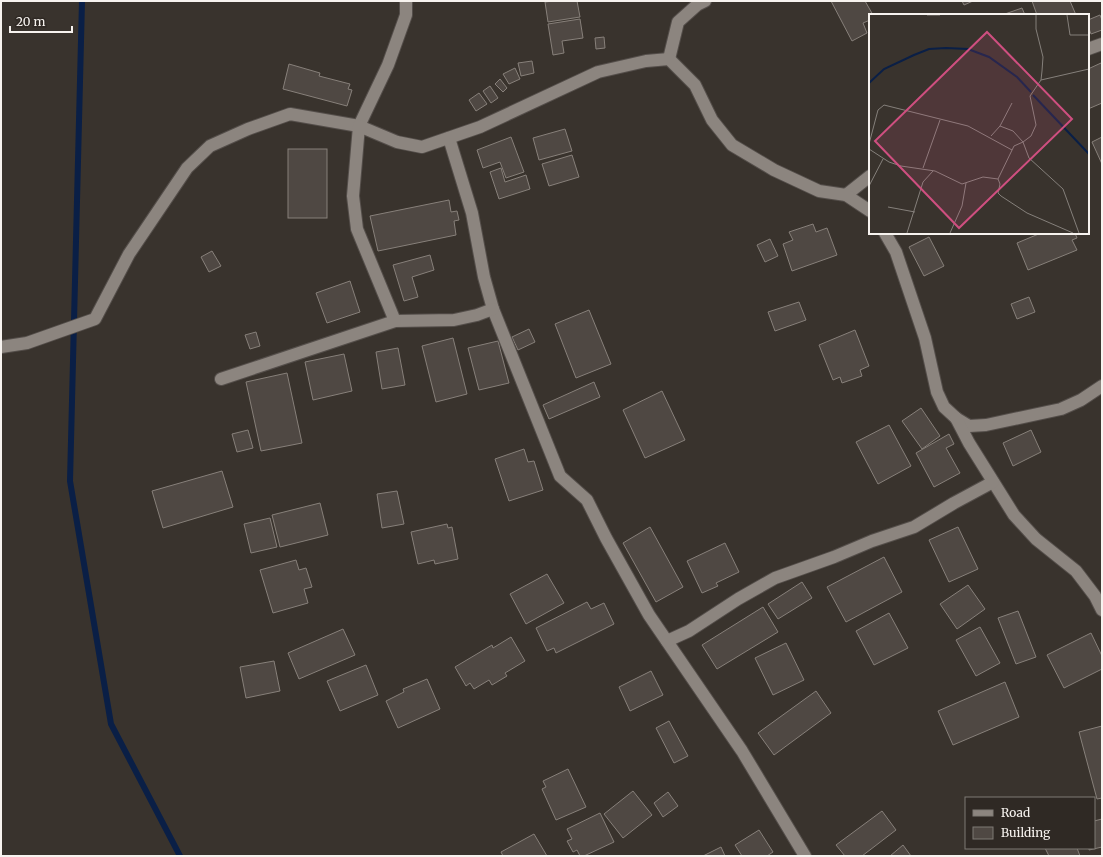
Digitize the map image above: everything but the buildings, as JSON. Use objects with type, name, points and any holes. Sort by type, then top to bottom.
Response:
[{"type":"street","points":[[395,321],[357,229],[353,196],[359,126],[388,65],[406,15],[406,1]]},
{"type":"street","points":[[669,59],[678,22],[697,5],[705,1]]},
{"type":"street","points":[[1089,49],[1102,44]]},
{"type":"street","points":[[1,347],[26,343],[95,320],[129,254],[187,168],[210,146],[248,129],[290,114],[359,126],[397,142],[422,147],[480,128],[598,72],[646,61],[669,59],[695,85],[712,120],[732,145],[774,170],[819,191],[846,195],[869,210]]},
{"type":"street","points":[[449,138],[472,213],[484,277],[493,309],[560,476],[587,500],[606,538],[649,615],[742,751],[805,856]]},
{"type":"street","points":[[846,195],[869,177]]},
{"type":"street","points":[[886,234],[896,252],[925,338],[937,392],[944,407],[956,418],[969,426],[986,425],[1061,409],[1081,400],[1102,386]]},
{"type":"street","points":[[221,379],[395,321],[454,320],[477,315],[493,309]]},
{"type":"street","points":[[956,418],[969,444],[1014,516],[1036,539],[1076,571],[1095,596],[1102,610]]},
{"type":"street","points":[[667,641],[689,631],[738,599],[775,578],[834,557],[872,541],[914,527],[993,482]]},
{"type":"waterway","points":[[82,1],[70,481],[111,724],[180,856]]}]
